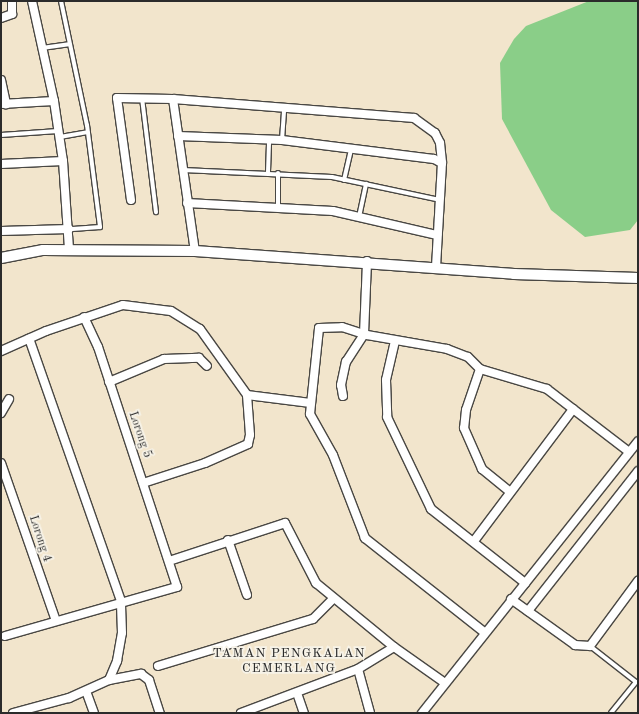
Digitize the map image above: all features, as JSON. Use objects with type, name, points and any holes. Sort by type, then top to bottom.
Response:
[{"type":"street","points":[[1,18],[12,14],[12,1]]},
{"type":"street","points":[[32,1],[54,101],[59,134],[69,229],[69,250]]},
{"type":"street","points":[[1,80],[3,104],[54,101]]},
{"type":"street","points":[[131,200],[117,98],[173,99],[284,109],[414,118],[435,133],[440,143],[442,163],[436,266]]},
{"type":"street","points":[[173,99],[195,251]]},
{"type":"street","points":[[178,136],[282,140],[351,147],[434,159],[442,163]]},
{"type":"street","points":[[1,164],[63,161]]},
{"type":"street","points":[[187,202],[333,211],[437,235]]},
{"type":"street","points":[[1,231],[69,229]]},
{"type":"street","points":[[1,258],[69,250],[195,251],[367,261],[514,274],[638,278]]},
{"type":"street","points":[[343,396],[341,385],[346,362],[364,334],[367,261]]},
{"type":"street","points":[[1,351],[84,317],[123,305],[172,311],[188,318],[200,329],[247,395],[250,435],[248,444],[205,463],[143,483]]},
{"type":"street","name":"Lorong 5","points":[[84,317],[109,382],[177,585],[175,590],[121,601]]},
{"type":"street","points":[[484,632],[365,538],[333,455],[310,414],[319,328],[329,325],[395,341],[447,349],[468,357],[480,369],[548,389],[628,452]]},
{"type":"street","points":[[29,339],[121,601],[122,633],[118,662],[109,680]]},
{"type":"street","points":[[395,341],[386,380],[386,417],[431,509],[525,583]]},
{"type":"street","points":[[109,382],[164,359],[199,358],[207,366]]},
{"type":"street","points":[[480,369],[466,410],[464,428],[482,469],[509,491]]},
{"type":"street","points":[[247,395],[310,403]]},
{"type":"street","points":[[1,413],[10,399]]},
{"type":"street","points":[[474,542],[509,491],[573,409]]},
{"type":"street","points":[[422,713],[484,632],[638,441]]},
{"type":"street","name":"Lorong 4","points":[[1,463],[56,621]]},
{"type":"street","points":[[528,611],[638,471]]},
{"type":"street","points":[[169,560],[285,523],[306,568],[333,599],[394,647],[445,683]]},
{"type":"street","points":[[228,540],[247,595]]},
{"type":"street","points":[[512,599],[575,645],[590,646],[638,581]]},
{"type":"street","points":[[158,666],[313,619],[333,599]]},
{"type":"street","points":[[5,636],[121,601]]},
{"type":"street","points":[[241,713],[358,669],[394,647]]},
{"type":"street","points":[[358,669],[370,713]]},
{"type":"street","points":[[13,713],[24,711],[86,691],[109,680],[142,674],[149,680],[160,713]]},
{"type":"street","points":[[86,691],[94,713]]},
{"type":"street","points":[[296,693],[304,713]]},
{"type":"lane","points":[[60,1],[88,132],[100,227],[69,229]]},
{"type":"lane","points":[[42,48],[69,44]]},
{"type":"lane","points":[[142,98],[156,212]]},
{"type":"lane","points":[[282,140],[284,109]]},
{"type":"lane","points":[[1,135],[88,132]]},
{"type":"lane","points":[[268,172],[269,140]]},
{"type":"lane","points":[[344,180],[351,147]]},
{"type":"lane","points":[[183,170],[268,172],[344,180],[440,200]]},
{"type":"lane","points":[[278,173],[278,208]]},
{"type":"lane","points":[[359,217],[366,184]]},
{"type":"lane","points":[[590,646],[636,682],[611,713]]},
{"type":"green space","points":[[589,1],[638,1],[638,220],[630,230],[585,237],[551,210],[502,119],[500,63],[514,39],[526,26]]},
{"type":"district","name":"TAMAN PENGKALAN CEMERLANG","points":[[289,662]]}]
